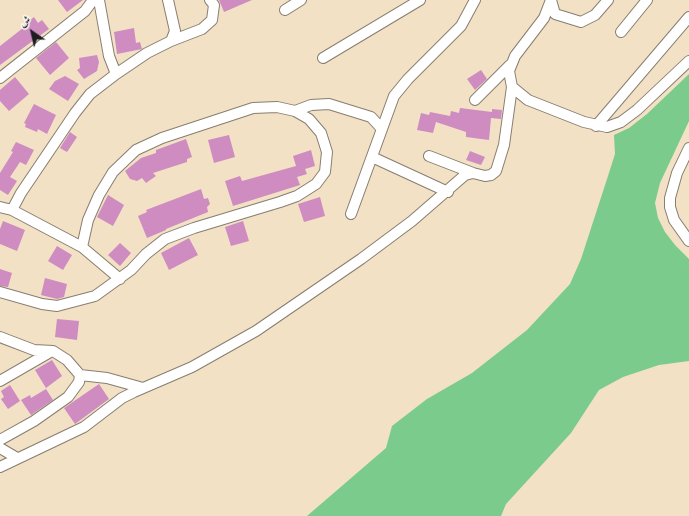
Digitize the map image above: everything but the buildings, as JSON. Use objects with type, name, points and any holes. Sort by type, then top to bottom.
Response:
[{"type":"street","points":[[0,78],[85,11],[93,0]]},
{"type":"street","points":[[99,0],[109,56],[116,74]]},
{"type":"street","points":[[168,0],[175,31],[171,41]]},
{"type":"street","points":[[12,210],[21,193],[75,112],[90,94],[147,53],[171,41],[202,29],[212,20],[214,5],[210,0]]},
{"type":"street","points":[[285,10],[301,0]]},
{"type":"street","points":[[323,58],[420,0]]},
{"type":"street","points":[[351,214],[394,96],[408,79],[461,26],[475,0]]},
{"type":"street","points":[[551,0],[555,14],[567,20],[581,22],[595,15],[608,0]]},
{"type":"street","points":[[475,100],[510,65],[515,56],[544,18],[551,0]]},
{"type":"street","points":[[621,32],[647,0]]},
{"type":"street","points":[[596,126],[689,17]]},
{"type":"street","points":[[512,87],[528,100],[596,126],[607,127],[621,122],[637,110],[689,61]]},
{"type":"street","points":[[428,156],[485,176],[496,171],[504,145],[512,87],[509,76],[510,65]]},
{"type":"street","points":[[295,111],[311,105],[329,104],[371,117],[382,129]]},
{"type":"street","points":[[0,292],[42,304],[57,306],[95,296],[120,279],[165,239],[194,228],[297,196],[316,184],[325,172],[327,152],[321,133],[309,119],[295,111],[277,107],[253,108],[162,138],[136,150],[113,172],[99,195],[88,220],[82,247]]},
{"type":"street","points":[[689,148],[677,174],[670,198],[670,207],[674,220],[689,241]]},
{"type":"street","points":[[372,157],[448,192]]},
{"type":"street","points":[[0,467],[84,427],[122,398],[192,367],[256,331],[361,259],[448,192],[465,176],[473,173]]},
{"type":"street","points":[[0,207],[12,210],[82,247],[120,279]]},
{"type":"street","points":[[0,337],[34,350],[53,351],[67,360],[80,375],[107,378],[143,388]]},
{"type":"street","points":[[0,381],[53,351]]},
{"type":"street","points":[[0,440],[34,421],[68,396],[79,382],[80,375]]},
{"type":"street","points":[[0,448],[17,458]]},
{"type":"green space","points":[[689,74],[689,121],[660,183],[655,203],[658,218],[665,232],[689,259],[689,361],[659,365],[623,377],[599,390],[571,433],[506,504],[501,516],[307,516],[386,448],[392,426],[427,399],[472,373],[527,330],[570,284],[581,259],[615,154],[614,135],[629,128],[647,114]]}]
